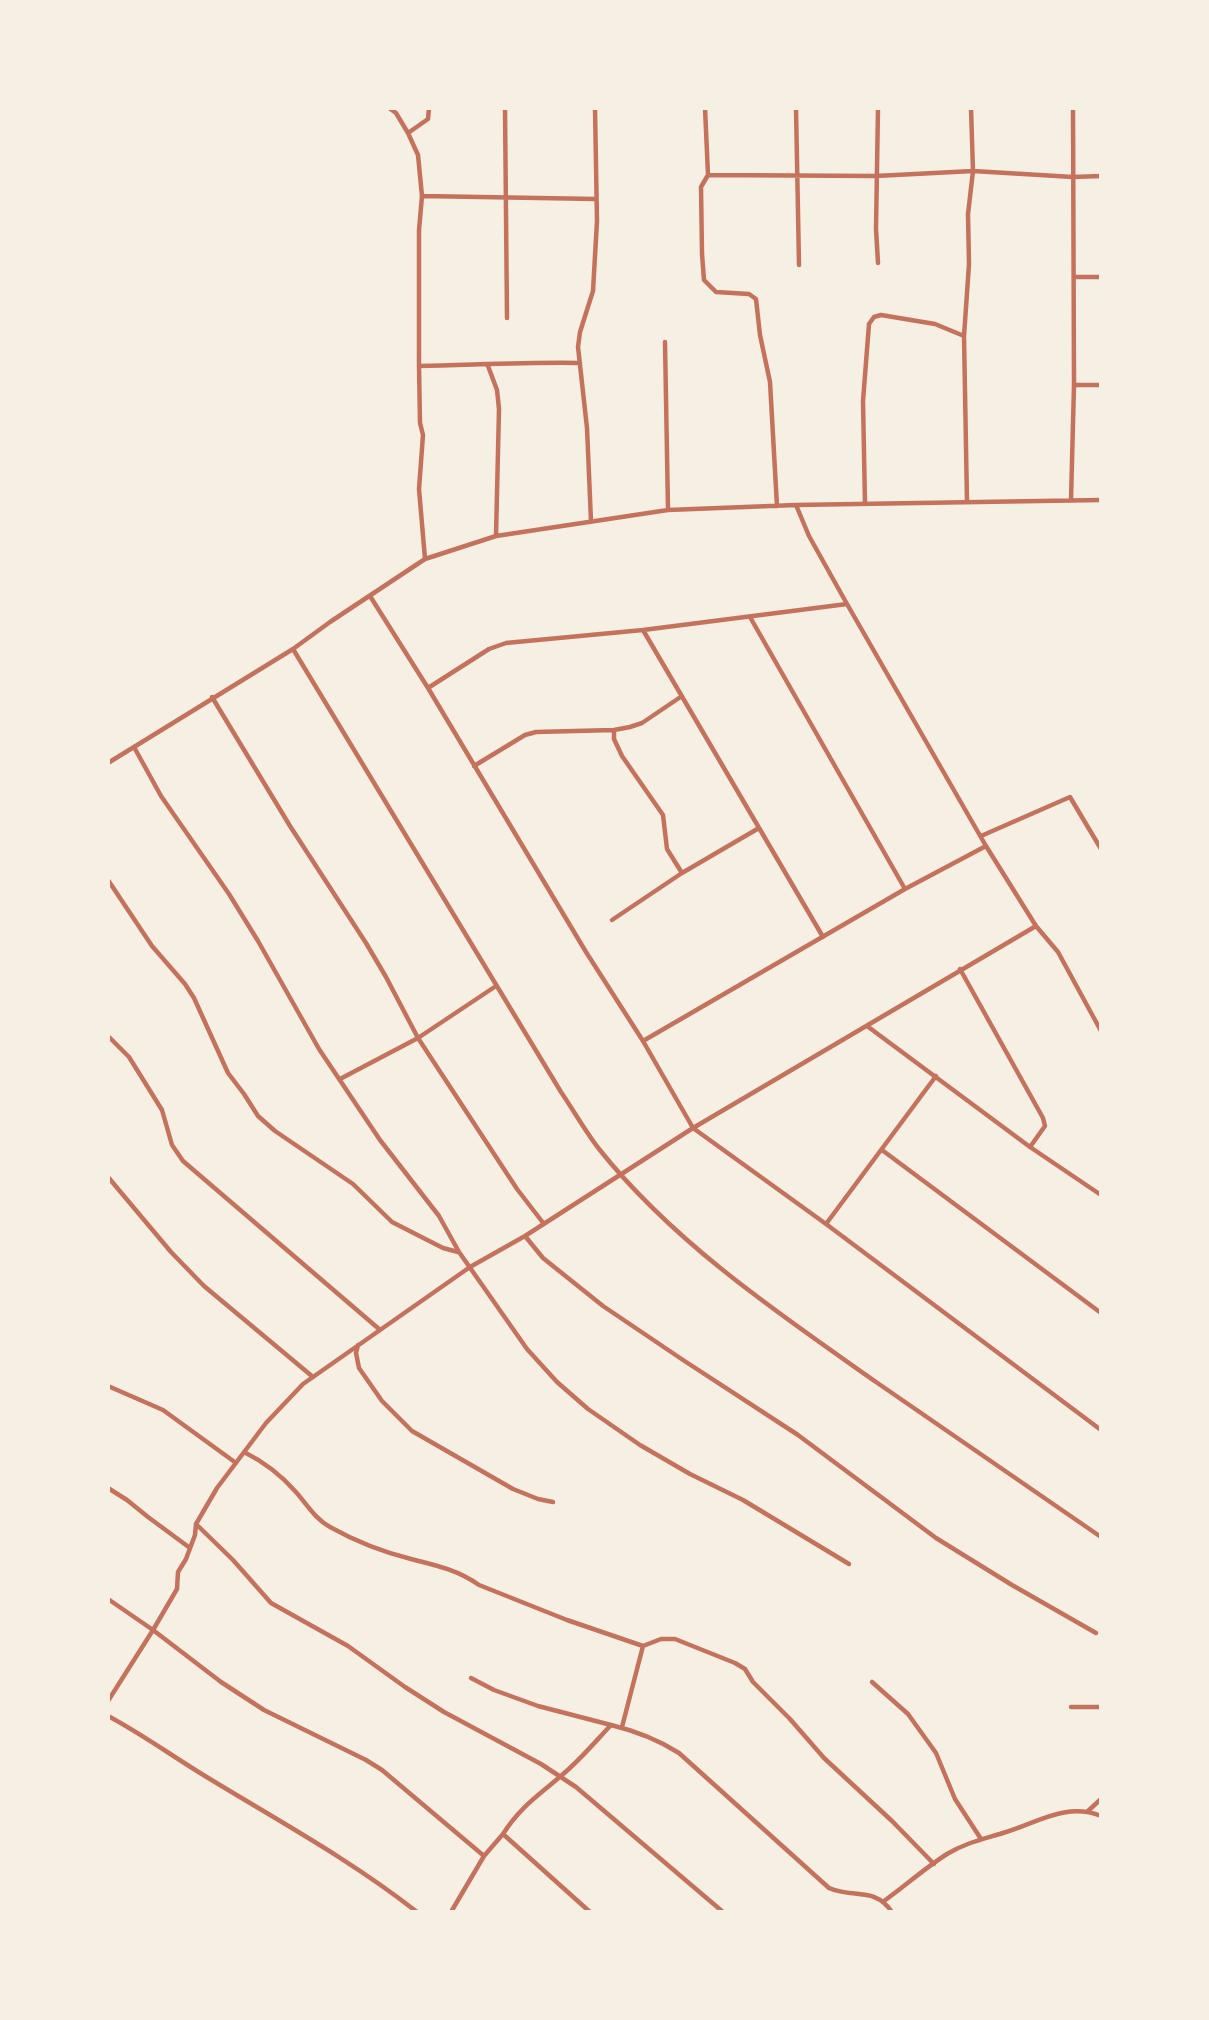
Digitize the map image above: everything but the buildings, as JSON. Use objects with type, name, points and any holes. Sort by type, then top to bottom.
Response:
[{"type":"street","points":[[389,108],[396,113],[418,155],[422,196],[419,230],[419,366],[420,423],[423,435],[419,489],[425,559]]},
{"type":"street","points":[[408,133],[428,119],[429,108]]},
{"type":"street","points":[[506,108],[507,318]]},
{"type":"street","points":[[591,521],[587,428],[578,347],[580,332],[593,291],[596,199],[595,108]]},
{"type":"street","points":[[705,108],[708,175],[701,187],[704,280],[716,292],[749,294],[756,299],[759,335],[771,382],[777,506]]},
{"type":"street","points":[[796,108],[799,265]]},
{"type":"street","points":[[878,108],[876,176],[878,263]]},
{"type":"street","points":[[967,502],[964,336],[969,264],[968,214],[973,171],[971,108]]},
{"type":"street","points":[[1071,500],[1074,385],[1073,108]]},
{"type":"street","points":[[708,175],[876,176],[973,171],[1101,177]]},
{"type":"street","points":[[422,196],[596,199]]},
{"type":"street","points":[[1074,277],[1101,277]]},
{"type":"street","points":[[865,504],[863,401],[868,324],[874,317],[881,315],[935,324],[964,336]]},
{"type":"street","points":[[665,342],[668,510]]},
{"type":"street","points":[[419,366],[488,366],[525,362],[579,363]]},
{"type":"street","points":[[488,366],[497,390],[499,409],[496,536]]},
{"type":"street","points":[[1074,385],[1101,385]]},
{"type":"street","points":[[108,763],[293,649],[425,559],[496,536],[668,510],[796,505],[1101,500]]},
{"type":"street","points":[[796,505],[809,536],[986,846],[1036,926],[1058,952],[1101,1031]]},
{"type":"street","points":[[370,596],[428,688],[586,952],[643,1041],[693,1128],[826,1224],[1101,1430]]},
{"type":"street","points":[[428,688],[489,649],[506,643],[643,630],[847,604]]},
{"type":"street","points":[[750,617],[905,889]]},
{"type":"street","points":[[643,630],[823,937]]},
{"type":"street","points":[[293,649],[561,1092],[598,1148],[621,1174],[659,1213],[756,1297],[1101,1537]]},
{"type":"street","points":[[474,766],[525,735],[536,732],[614,730],[642,723],[682,696]]},
{"type":"street","points":[[212,698],[290,826],[366,943],[418,1038],[517,1189],[544,1224]]},
{"type":"street","points":[[614,730],[614,739],[621,756],[663,815],[667,849],[682,873]]},
{"type":"street","points":[[134,747],[161,796],[258,940],[319,1049],[380,1140],[439,1216],[459,1252],[527,1349],[557,1382],[588,1409],[640,1445],[690,1474],[743,1500],[849,1564]]},
{"type":"street","points":[[981,836],[1070,797],[1101,849]]},
{"type":"street","points":[[612,920],[682,873],[759,828]]},
{"type":"street","points":[[643,1041],[905,889],[986,846]]},
{"type":"street","points":[[108,880],[152,946],[194,998],[228,1073],[258,1116],[275,1131],[353,1184],[389,1220],[435,1245],[459,1252]]},
{"type":"street","points":[[108,1701],[177,1588],[178,1572],[186,1560],[195,1535],[196,1524],[217,1488],[273,1416],[303,1384],[379,1329],[470,1268],[525,1236],[693,1128],[1036,926]]},
{"type":"street","points":[[960,969],[1042,1118],[1045,1126],[1030,1147]]},
{"type":"street","points":[[340,1079],[418,1038],[496,986]]},
{"type":"street","points":[[867,1026],[1030,1147],[1101,1195]]},
{"type":"street","points":[[108,1036],[129,1058],[162,1110],[172,1145],[183,1161],[379,1329]]},
{"type":"street","points":[[826,1224],[936,1076]]},
{"type":"street","points":[[882,1150],[1101,1313]]},
{"type":"street","points":[[108,1177],[171,1252],[204,1287],[313,1377]]},
{"type":"street","points":[[525,1236],[543,1258],[603,1306],[798,1435],[936,1538],[1096,1633]]},
{"type":"street","points":[[358,1345],[356,1353],[359,1368],[382,1401],[412,1431],[513,1489],[553,1502]]},
{"type":"street","points":[[108,1386],[163,1410],[236,1463]]},
{"type":"street","points":[[244,1452],[263,1461],[295,1490],[327,1525],[352,1538],[412,1560],[430,1563],[467,1576],[479,1584],[567,1620],[643,1646],[661,1639],[675,1638],[735,1663],[745,1669],[753,1682],[824,1758],[892,1821],[934,1864]]},
{"type":"street","points":[[108,1488],[190,1548]]},
{"type":"street","points":[[196,1524],[233,1560],[271,1603],[348,1646],[444,1712],[541,1764],[576,1787],[723,1912]]},
{"type":"street","points":[[108,1599],[221,1682],[264,1710],[382,1770],[484,1856]]},
{"type":"street","points":[[622,1728],[643,1646]]},
{"type":"street","points":[[471,1678],[494,1690],[538,1706],[658,1740],[679,1753],[829,1888],[840,1893],[861,1893],[874,1896],[884,1902],[892,1912]]},
{"type":"street","points":[[872,1682],[908,1714],[936,1753],[956,1799],[981,1839]]},
{"type":"street","points":[[1071,1707],[1101,1707]]},
{"type":"street","points":[[108,1716],[323,1847],[417,1912]]},
{"type":"street","points":[[451,1912],[484,1856],[513,1818],[560,1777],[611,1725]]},
{"type":"street","points":[[1088,1811],[1101,1798]]},
{"type":"street","points":[[884,1902],[947,1855],[981,1839],[1051,1815],[1070,1811],[1088,1811],[1101,1816]]},
{"type":"street","points":[[503,1834],[591,1912]]}]
